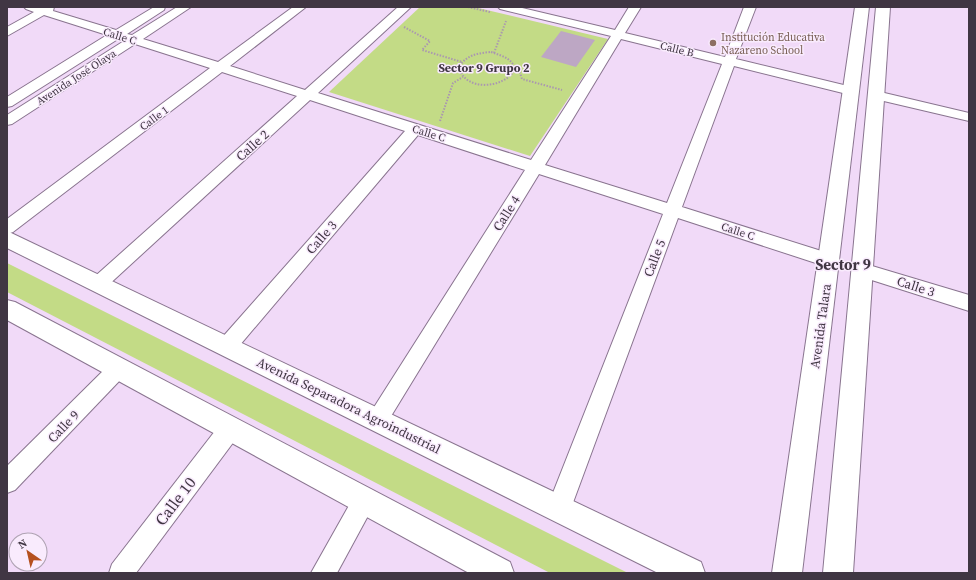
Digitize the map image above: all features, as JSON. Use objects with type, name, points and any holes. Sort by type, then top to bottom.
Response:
[{"type":"street","name":"Calle C","points":[[30,7],[48,9],[116,35],[828,260]]},
{"type":"street","name":"Avenida José Olaya","points":[[7,103],[162,7]]},
{"type":"street","name":"Avenida José Olaya","points":[[7,121],[185,7]]},
{"type":"street","name":"Calle 1","points":[[7,228],[300,7]]},
{"type":"street","name":"Calle 4","points":[[378,419],[635,7]]},
{"type":"street","name":"Calle 5","points":[[559,508],[750,7]]},
{"type":"street","name":"Avenida Talara","points":[[787,573],[862,7]]},
{"type":"street","points":[[838,573],[883,7]]},
{"type":"street","points":[[7,32],[48,9]]},
{"type":"street","name":"Calle B","points":[[513,10],[851,91]]},
{"type":"street","name":"Calle 2","points":[[98,284],[308,95],[406,14]]},
{"type":"street","points":[[876,94],[969,117]]},
{"type":"street","name":"Calle 3","points":[[227,346],[415,129]]},
{"type":"street","name":"Avenida Separadora Agroindustrial","points":[[7,239],[378,419],[690,573]]},
{"type":"street","name":"Calle 3","points":[[862,270],[969,303]]},
{"type":"street","points":[[10,316],[118,369],[499,573]]},
{"type":"street","name":"Calle 9","points":[[7,482],[118,369]]},
{"type":"street","name":"Calle 10","points":[[121,573],[230,429]]},
{"type":"street","points":[[323,573],[364,501]]},
{"type":"path","points":[[494,53],[513,10]]},
{"type":"path","points":[[406,14],[402,26],[430,41],[422,50],[462,62]]},
{"type":"path","points":[[515,69],[510,78],[503,82],[494,84],[476,84],[462,77],[459,72],[459,67],[462,62],[474,54],[494,53],[508,57],[513,62],[515,69],[519,70],[522,79],[563,90]]},
{"type":"path","points":[[439,125],[453,83],[462,77]]},
{"type":"green space","points":[[420,7],[474,7],[608,39],[530,156],[329,92]]},
{"type":"green space","points":[[7,263],[628,573],[550,573],[7,292]]},
{"type":"building","points":[[561,31],[595,40],[576,67],[541,57]]},
{"type":"place","name":"Institución Educativa Nazareno School","points":[[713,43]]},
{"type":"district","name":"Sector 9 Grupo 2","points":[[484,68]]},
{"type":"district","name":"Sector 9","points":[[843,265]]}]
